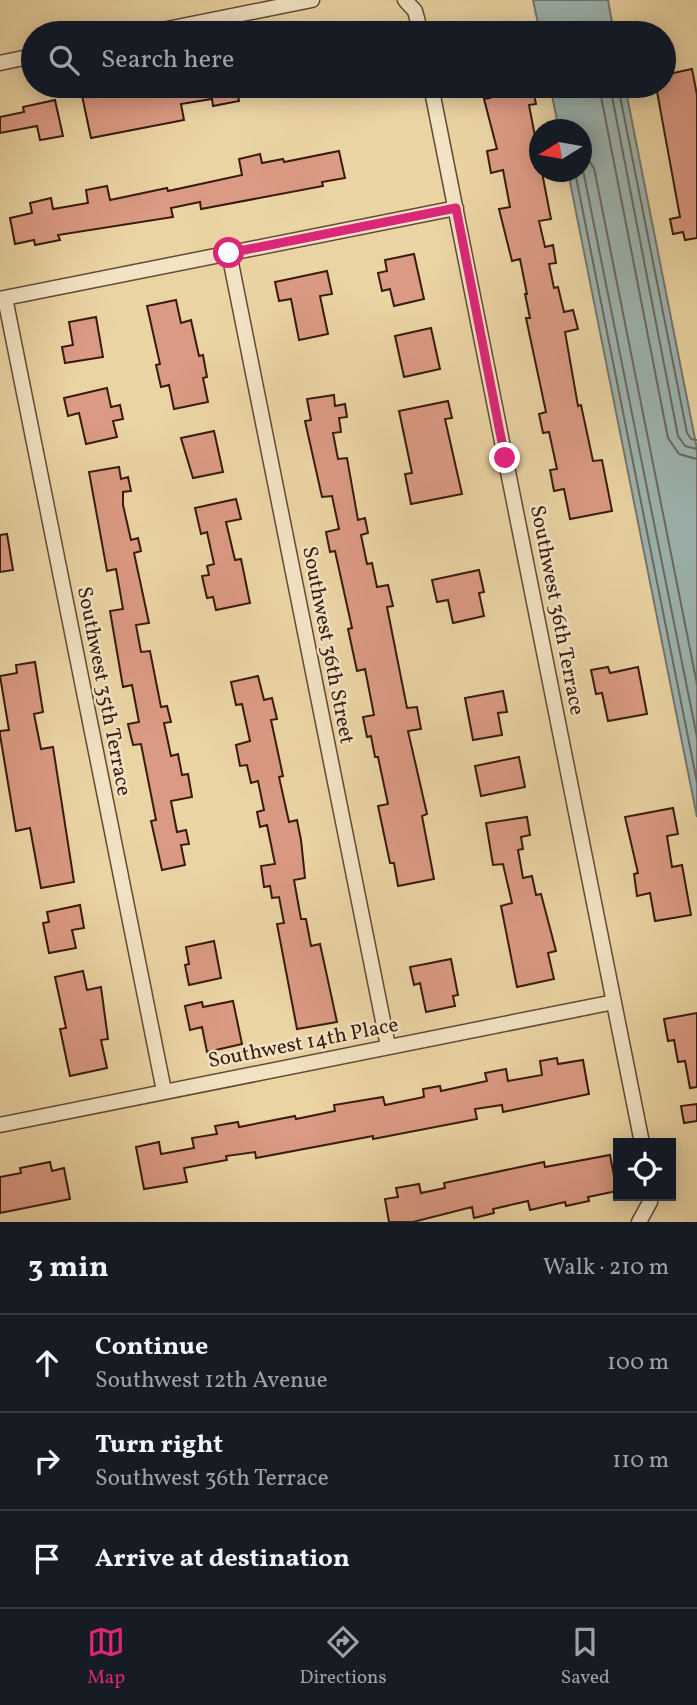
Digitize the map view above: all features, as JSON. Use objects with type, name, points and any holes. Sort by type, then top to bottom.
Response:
[{"type":"street","points":[[207,21],[312,0]]},
{"type":"street","points":[[405,0],[415,11],[418,21]]},
{"type":"street","points":[[0,63],[21,59]]},
{"type":"street","name":"Southwest 36th Terrace","points":[[433,98],[641,1138]]},
{"type":"street","points":[[3,299],[456,208]]},
{"type":"street","name":"Southwest 36th Street","points":[[229,253],[388,1046]]},
{"type":"street","name":"Southwest 35th Terrace","points":[[3,299],[164,1091]]},
{"type":"street","name":"Southwest 14th Place","points":[[0,1125],[614,1002]]},
{"type":"street","points":[[641,1221],[648,1201]]},
{"type":"water","points":[[533,0],[608,0],[612,21],[537,21]]},
{"type":"water","points":[[553,98],[627,98],[697,449],[697,817],[570,182],[592,182],[592,119],[557,119]]},
{"type":"building","points":[[692,69],[697,95],[697,238],[685,240],[683,232],[673,234],[670,219],[680,217],[658,98],[676,98],[676,72]]},
{"type":"building","points":[[82,98],[238,98],[239,101],[213,106],[212,99],[181,104],[184,120],[91,138]]},
{"type":"building","points":[[535,98],[536,104],[529,105],[532,119],[529,119],[529,182],[544,182],[551,219],[539,221],[545,247],[553,245],[556,263],[549,264],[554,288],[558,287],[564,312],[573,310],[578,329],[565,332],[578,406],[581,405],[593,461],[602,460],[612,511],[570,519],[564,489],[554,491],[550,470],[557,469],[549,432],[543,433],[539,414],[546,412],[526,318],[530,318],[527,294],[520,259],[512,261],[499,209],[510,207],[503,170],[491,173],[487,151],[497,149],[484,99]]},
{"type":"building","points":[[55,100],[63,136],[40,140],[37,126],[0,133],[0,117],[24,112],[23,107]]},
{"type":"building","points":[[339,151],[345,178],[322,182],[323,186],[201,209],[200,202],[171,208],[173,217],[58,235],[60,240],[35,245],[34,240],[15,244],[10,218],[32,213],[30,203],[51,198],[53,209],[88,203],[86,190],[107,186],[110,200],[167,188],[168,191],[242,175],[239,159],[260,154],[262,163],[283,159],[284,162]]},
{"type":"building","points":[[414,254],[424,299],[394,306],[390,289],[382,291],[378,273],[387,271],[385,260]]},
{"type":"building","points":[[327,271],[332,294],[320,296],[328,334],[299,340],[291,299],[279,301],[275,282]]},
{"type":"building","points":[[176,300],[181,323],[191,320],[199,356],[203,355],[207,377],[203,378],[208,402],[174,409],[169,385],[161,387],[156,365],[160,364],[147,306]]},
{"type":"building","points":[[96,317],[103,357],[65,363],[62,347],[73,345],[69,322]]},
{"type":"building","points":[[431,328],[440,369],[404,377],[395,336]]},
{"type":"building","points":[[107,388],[111,407],[120,405],[123,419],[113,421],[117,437],[86,444],[79,413],[68,416],[64,398]]},
{"type":"building","points":[[334,395],[335,406],[345,404],[347,417],[339,418],[341,432],[333,433],[338,459],[347,458],[358,520],[365,518],[368,533],[361,535],[367,564],[372,563],[377,587],[388,585],[393,606],[387,607],[407,708],[417,707],[421,729],[408,731],[427,814],[422,816],[434,879],[398,886],[394,863],[390,863],[378,806],[388,804],[378,757],[375,757],[371,736],[367,737],[363,717],[374,715],[365,669],[357,671],[348,629],[352,628],[335,551],[330,552],[326,532],[339,529],[332,496],[322,497],[305,421],[311,420],[307,399]]},
{"type":"building","points":[[448,401],[452,418],[445,419],[462,494],[411,504],[405,474],[412,473],[399,411]]},
{"type":"building","points":[[214,431],[223,472],[193,478],[181,438]]},
{"type":"building","points":[[119,467],[121,479],[128,477],[131,491],[123,492],[123,505],[131,540],[138,538],[141,551],[134,553],[149,623],[136,625],[141,652],[150,651],[161,707],[167,706],[171,722],[164,723],[171,756],[178,754],[182,775],[188,774],[192,797],[171,801],[177,832],[186,830],[189,844],[181,845],[185,865],[162,870],[151,821],[156,820],[141,744],[133,745],[128,724],[139,722],[132,685],[123,687],[110,611],[123,609],[116,569],[107,571],[89,472]]},
{"type":"building","points":[[236,499],[241,519],[226,522],[235,560],[241,559],[250,603],[216,610],[213,597],[207,598],[202,576],[209,575],[207,566],[214,564],[207,532],[201,534],[195,508]]},
{"type":"building","points":[[7,534],[13,570],[0,572],[0,535]]},
{"type":"building","points":[[479,570],[484,592],[479,593],[484,616],[453,623],[448,600],[437,602],[432,580]]},
{"type":"building","points":[[35,662],[43,712],[34,714],[41,749],[53,747],[74,882],[41,888],[30,828],[16,831],[0,735],[0,731],[9,730],[0,676],[17,673],[16,665]]},
{"type":"building","points":[[608,667],[610,673],[638,667],[647,714],[608,721],[602,693],[596,694],[591,670]]},
{"type":"building","points":[[258,676],[264,700],[272,698],[277,719],[271,720],[283,776],[279,777],[289,822],[297,820],[301,840],[305,878],[294,880],[301,919],[306,919],[311,946],[320,944],[337,1022],[297,1029],[277,924],[284,923],[279,897],[272,898],[270,886],[264,887],[261,866],[275,864],[267,825],[260,827],[257,812],[264,810],[258,781],[251,783],[247,765],[240,766],[236,745],[250,741],[242,704],[236,705],[231,682]]},
{"type":"building","points":[[503,691],[507,712],[498,713],[502,735],[473,740],[465,698]]},
{"type":"building","points":[[519,757],[525,787],[481,796],[475,766]]},
{"type":"building","points":[[673,808],[678,834],[667,836],[672,867],[682,865],[691,915],[655,921],[650,893],[637,896],[634,874],[638,873],[625,817]]},
{"type":"building","points":[[527,817],[530,835],[521,837],[523,849],[518,850],[523,878],[532,876],[536,895],[541,894],[556,951],[548,953],[554,979],[517,987],[501,906],[512,903],[503,864],[493,865],[486,823]]},
{"type":"building","points":[[80,905],[84,928],[72,930],[76,948],[49,953],[43,923],[49,922],[47,912]]},
{"type":"building","points":[[214,941],[221,978],[189,985],[185,965],[189,964],[186,947]]},
{"type":"building","points":[[451,959],[458,995],[453,996],[455,1006],[426,1012],[420,983],[414,985],[410,967]]},
{"type":"building","points":[[83,971],[87,990],[101,987],[108,1039],[101,1040],[107,1068],[70,1076],[60,1029],[66,1028],[55,977]]},
{"type":"building","points":[[233,1001],[242,1044],[207,1052],[202,1027],[190,1030],[185,1006],[202,1002],[203,1007]]},
{"type":"building","points":[[697,1013],[697,1087],[690,1088],[685,1061],[678,1062],[674,1040],[668,1041],[664,1019]]},
{"type":"building","points":[[557,1058],[558,1064],[583,1060],[589,1094],[503,1112],[502,1105],[475,1109],[477,1119],[373,1139],[373,1136],[256,1158],[255,1152],[226,1156],[227,1160],[184,1168],[187,1182],[144,1189],[136,1147],[159,1142],[161,1154],[194,1148],[192,1138],[217,1134],[215,1126],[238,1122],[239,1127],[295,1116],[296,1119],[335,1111],[334,1105],[383,1097],[385,1105],[424,1097],[423,1089],[440,1086],[441,1091],[487,1081],[485,1073],[506,1069],[508,1081],[542,1075],[540,1061]]},
{"type":"building","points":[[697,1104],[697,1121],[684,1123],[681,1106]]},
{"type":"building","points":[[610,1155],[613,1192],[588,1197],[589,1201],[566,1206],[565,1202],[530,1210],[528,1201],[493,1209],[494,1213],[474,1218],[472,1207],[413,1222],[389,1222],[385,1199],[398,1197],[396,1188],[419,1184],[421,1193],[445,1188],[444,1183],[544,1162],[545,1167]]},
{"type":"building","points":[[50,1162],[52,1171],[64,1168],[70,1199],[0,1213],[0,1177],[21,1173],[20,1168]]},
{"type":"route","points":[[229,253],[456,208],[505,458]]}]
